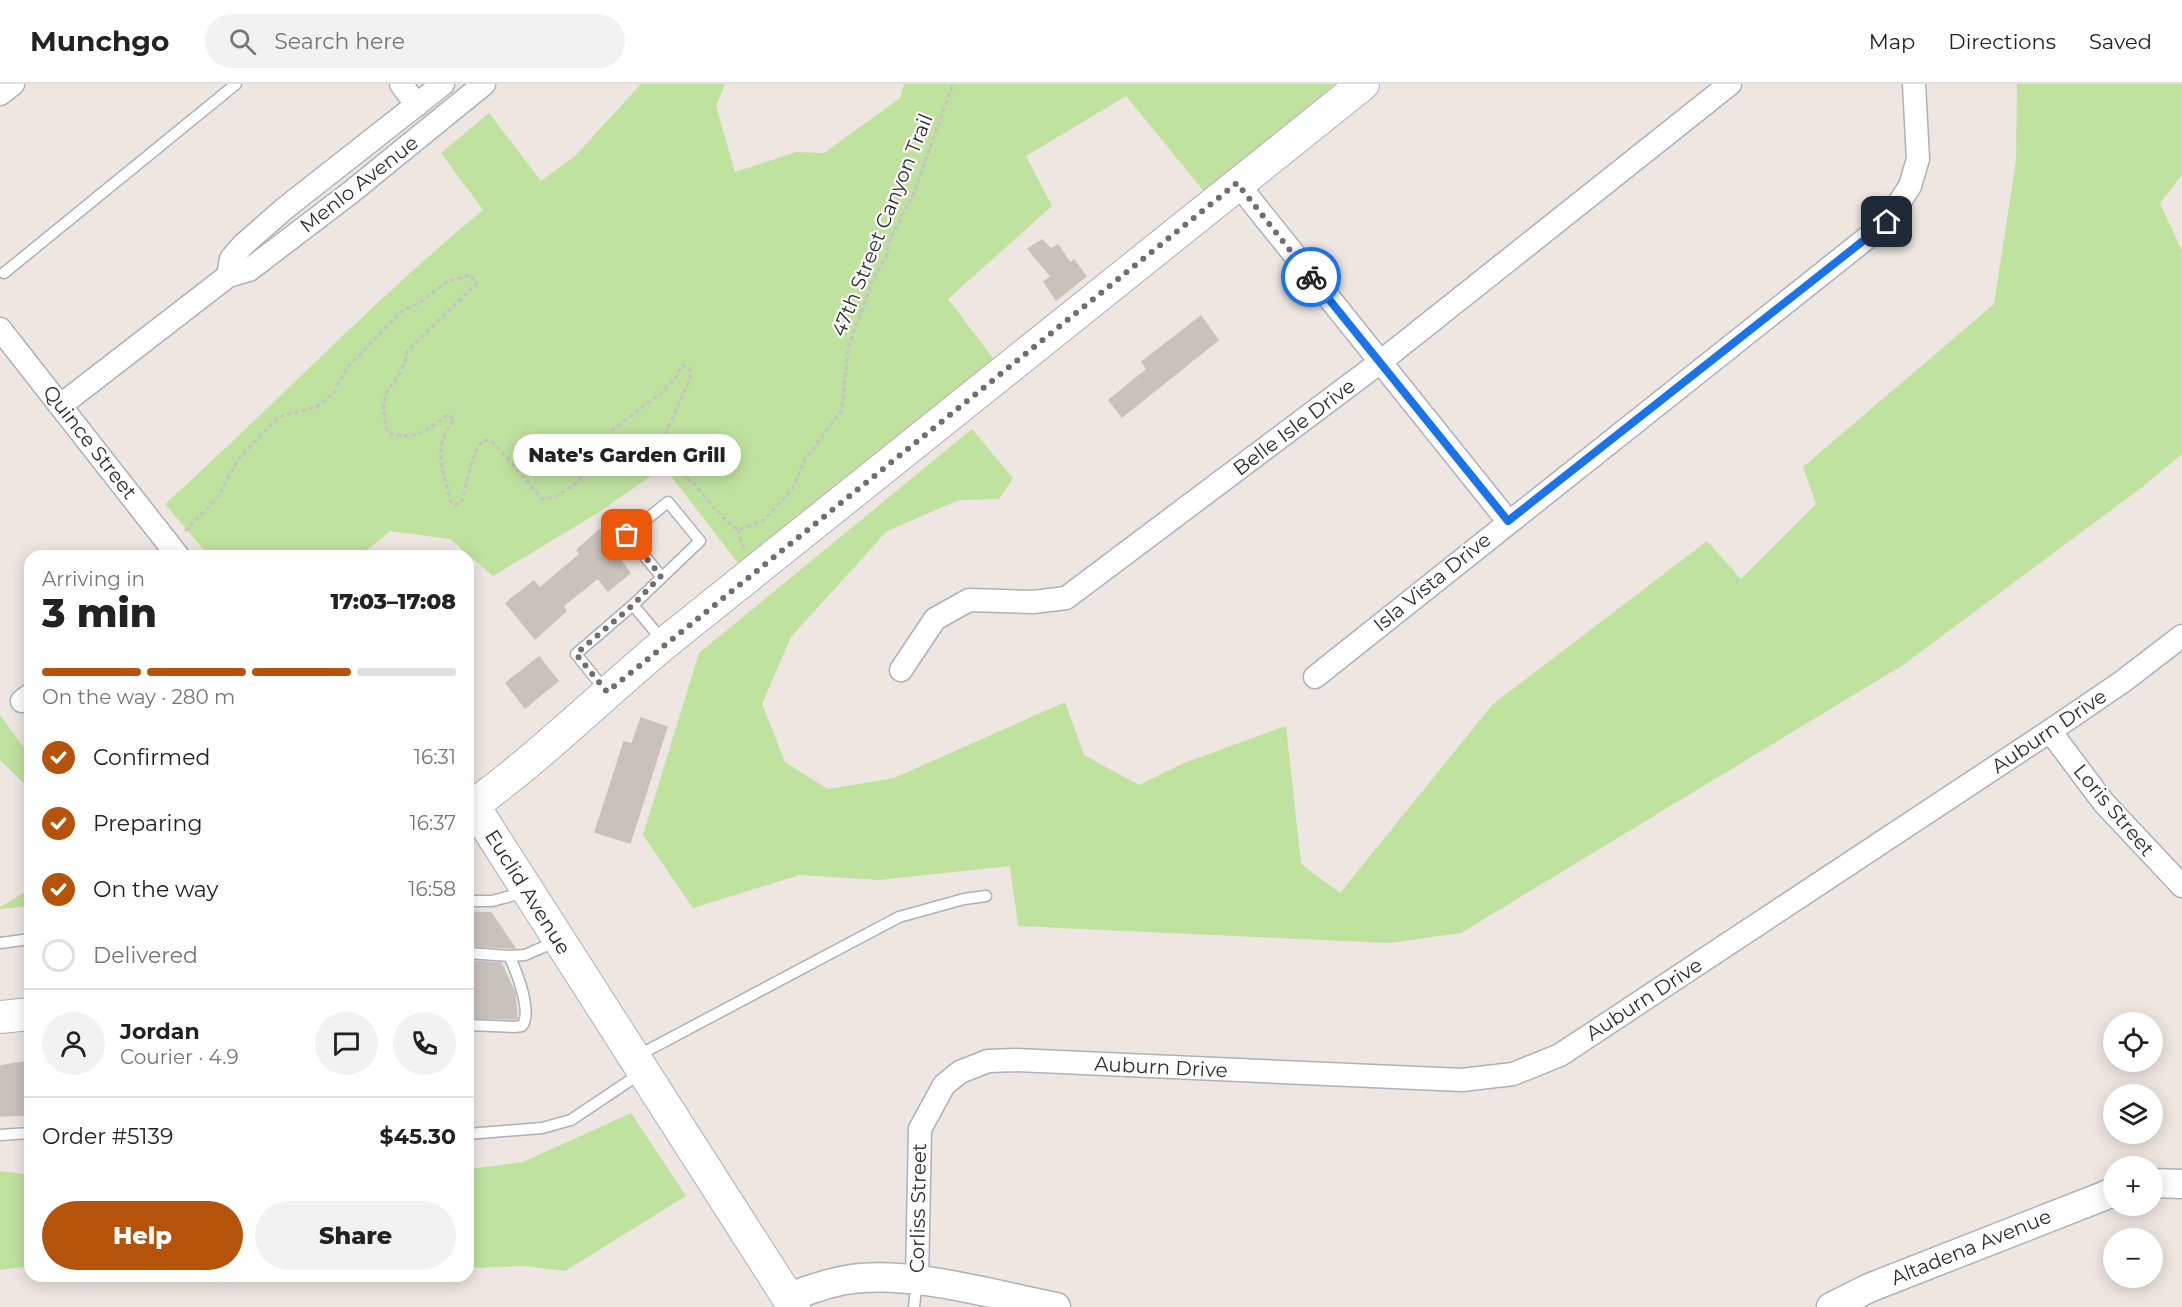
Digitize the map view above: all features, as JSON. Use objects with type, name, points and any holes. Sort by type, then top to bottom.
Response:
[{"type":"main road","name":"Euclid Avenue","points":[[474,804],[553,742],[665,643],[874,478],[1237,183],[1363,84]]},
{"type":"main road","name":"Euclid Avenue","points":[[474,813],[529,891],[639,1065],[784,1304]]},
{"type":"main road","points":[[0,1017],[24,1015]]},
{"type":"street","points":[[0,94],[13,84]]},
{"type":"street","points":[[401,84],[417,105]]},
{"type":"street","name":"Menlo Avenue","points":[[228,276],[231,259],[243,245],[284,209],[443,84]]},
{"type":"street","name":"Menlo Avenue","points":[[61,405],[228,276],[249,270],[350,193],[484,84]]},
{"type":"street","name":"Belle Isle Drive","points":[[901,670],[935,619],[969,600],[1033,602],[1066,598],[1379,363],[1730,84]]},
{"type":"street","name":"Isla Vista Drive","points":[[1315,676],[1887,222],[1910,186],[1918,159],[1914,84]]},
{"type":"street","points":[[1237,183],[1379,363],[1508,521]]},
{"type":"street","name":"Quince Street","points":[[0,329],[173,550]]},
{"type":"street","name":"Auburn Drive","points":[[1015,1060],[1462,1080],[1513,1074],[1560,1055],[2050,731],[2122,682],[2182,636]]},
{"type":"street","name":"Loris Street","points":[[2050,731],[2104,803],[2182,886]]},
{"type":"street","name":"Corliss Street","points":[[915,1294],[920,1129],[944,1085],[960,1072],[988,1061],[1015,1060]]},
{"type":"street","points":[[2163,1183],[2182,1184]]},
{"type":"street","name":"Altadena Avenue","points":[[1831,1307],[1869,1288],[2103,1196]]},
{"type":"street","points":[[784,1304],[846,1280],[879,1278],[915,1294],[1056,1307]]},
{"type":"lane","points":[[4,273],[236,84]]},
{"type":"lane","points":[[607,692],[576,654],[633,605],[700,541],[668,502],[627,535],[661,576]]},
{"type":"lane","points":[[633,605],[665,643]]},
{"type":"lane","points":[[474,901],[492,901],[529,891]]},
{"type":"lane","points":[[474,1134],[542,1128],[571,1120],[639,1065],[899,917],[964,899],[986,896]]},
{"type":"lane","points":[[0,943],[24,940]]},
{"type":"lane","points":[[474,953],[525,955],[559,940]]},
{"type":"lane","points":[[474,1025],[514,1027],[525,1023],[522,986],[509,956]]},
{"type":"lane","points":[[0,1135],[24,1133]]},
{"type":"path","name":"47th Street Canyon Trail","points":[[173,550],[218,497],[237,461],[278,417],[316,407],[333,394],[347,368],[402,311],[419,303],[445,283],[469,275],[477,283],[407,351],[405,365],[385,392],[383,415],[388,433],[401,436],[421,434],[448,414],[452,416],[454,420],[444,433],[440,461],[450,501],[455,505],[461,503],[469,484],[474,451],[483,440],[491,441],[497,446],[523,480],[542,499],[565,491],[605,451],[611,431],[660,393],[676,376],[682,365],[690,369],[690,379],[661,443],[663,455],[695,485],[720,515],[738,530],[764,520],[792,490],[805,459],[842,410],[848,348],[875,275],[886,257],[889,241],[913,195],[953,84]]},
{"type":"green space","points":[[641,84],[725,84],[716,106],[735,172],[796,152],[824,153],[900,98],[904,84],[1335,84],[1207,195],[1126,96],[1026,156],[1052,206],[948,299],[996,362],[738,563],[664,467],[596,514],[493,576],[474,560],[474,550],[463,550],[450,539],[390,531],[367,550],[204,550],[165,504],[401,281],[483,210],[441,153],[489,113],[541,181],[575,156]]},
{"type":"green space","points":[[2017,84],[2182,84],[2182,175],[2160,203],[2182,251],[2182,454],[2141,488],[1903,665],[1461,933],[1389,943],[1018,926],[1010,866],[878,880],[800,875],[693,908],[643,835],[699,653],[972,429],[1013,478],[999,499],[959,500],[887,531],[791,637],[762,704],[785,762],[828,789],[894,778],[1065,702],[1084,755],[1139,785],[1184,763],[1286,726],[1301,864],[1340,893],[1493,704],[1707,541],[1741,579],[1816,504],[1803,467],[1994,304],[2016,161]]},
{"type":"green space","points":[[0,715],[24,748],[24,783],[0,760]]},
{"type":"green space","points":[[24,893],[24,907],[0,909]]},
{"type":"green space","points":[[631,1113],[686,1196],[565,1271],[525,1266],[474,1268],[474,1168],[523,1162]]},
{"type":"green space","points":[[0,1171],[24,1174],[24,1267],[0,1270]]},
{"type":"building","points":[[1042,240],[1051,249],[1058,245],[1070,263],[1074,260],[1086,276],[1056,300],[1044,282],[1051,276],[1028,249]]},
{"type":"building","points":[[1201,316],[1218,340],[1122,417],[1109,400],[1147,369],[1142,362]]},
{"type":"building","points":[[599,530],[630,573],[608,591],[598,578],[563,606],[566,611],[535,639],[506,603],[534,581],[540,588],[580,554],[577,550]]},
{"type":"building","points":[[539,657],[558,681],[525,708],[506,683]]},
{"type":"building","points":[[641,718],[667,727],[630,843],[595,832],[624,742],[632,744]]},
{"type":"building","points":[[474,912],[491,913],[515,948],[474,946]]},
{"type":"building","points":[[474,961],[501,963],[515,993],[517,1019],[474,1018]]},
{"type":"building","points":[[24,1062],[24,1115],[0,1116],[0,1066]]},
{"type":"way so far","points":[[627,535],[661,576],[633,605],[576,654],[607,692],[1237,183],[1311,277]]},
{"type":"place","name":"Nate's Garden Grill","points":[[627,535]]},
{"type":"route","points":[[1311,277],[1508,521],[1887,222]]}]
